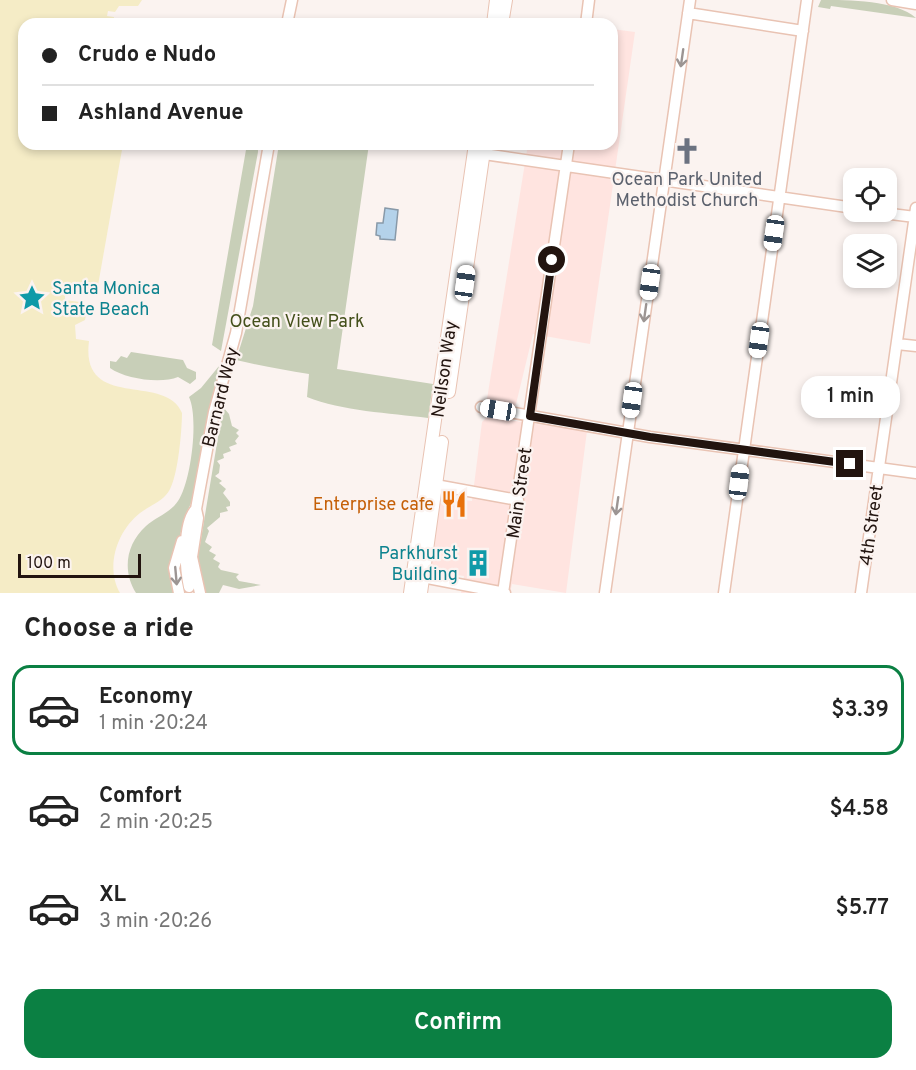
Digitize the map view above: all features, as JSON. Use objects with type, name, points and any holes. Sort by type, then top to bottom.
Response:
[{"type":"main road","points":[[494,18],[496,0]]},
{"type":"main road","points":[[503,18],[506,0]]},
{"type":"main road","name":"Neilson Way","points":[[410,593],[418,576],[479,150]]},
{"type":"main road","name":"Neilson Way","points":[[418,576],[421,593]]},
{"type":"street","points":[[288,18],[292,0]]},
{"type":"street","points":[[587,18],[589,0]]},
{"type":"street","points":[[605,593],[690,0]]},
{"type":"street","points":[[724,593],[807,0]]},
{"type":"street","points":[[892,0],[916,4]]},
{"type":"street","points":[[688,13],[803,32]]},
{"type":"street","name":"Barnard Way","points":[[192,593],[185,563],[193,514],[214,412],[236,333],[267,150]]},
{"type":"street","points":[[484,150],[566,167],[843,207]]},
{"type":"street","name":"Main Street","points":[[503,593],[568,150]]},
{"type":"street","points":[[897,212],[915,212]]},
{"type":"street","name":"4th Street","points":[[861,593],[915,212]]},
{"type":"street","points":[[897,344],[916,346]]},
{"type":"street","points":[[481,407],[628,431],[650,437],[916,473]]},
{"type":"street","points":[[431,484],[518,500]]},
{"type":"street","name":"Barnard Way","points":[[179,593],[174,568],[185,527],[193,514]]},
{"type":"street","name":"Barnard Way","points":[[193,514],[198,518],[192,562],[200,593]]},
{"type":"street","points":[[418,576],[503,593]]},
{"type":"shaded area","points":[[618,30],[635,32],[618,150]]},
{"type":"shaded area","points":[[527,150],[618,150],[590,344],[533,334],[516,404],[514,406],[487,399]]},
{"type":"shaded area","points":[[487,417],[587,431],[566,593],[512,584],[510,593],[461,593],[464,576],[432,571],[430,568],[441,498],[472,501],[482,422]]},
{"type":"green space","points":[[821,0],[885,4],[916,18],[831,6],[830,9],[818,7]]},
{"type":"green space","points":[[246,150],[258,150],[221,351],[212,345]]},
{"type":"green space","name":"Ocean View Park","points":[[278,150],[368,150],[337,369],[433,384],[428,418],[366,411],[321,402],[307,397],[309,374],[236,360],[253,306]]},
{"type":"green space","points":[[131,352],[183,360],[187,368],[196,372],[196,379],[190,384],[178,377],[162,380],[143,379],[125,375],[110,368],[110,361],[116,362],[121,356],[127,358]]},
{"type":"green space","points":[[219,366],[193,499],[185,516],[176,551],[169,563],[174,593],[136,593],[129,576],[130,549],[139,533],[171,509],[183,492],[192,450],[193,419],[189,397],[201,388]]},
{"type":"green space","points":[[223,407],[229,414],[232,426],[239,430],[236,433],[239,436],[235,441],[237,444],[229,447],[231,451],[223,454],[224,458],[217,461],[220,465],[219,473],[215,476],[222,481],[219,483],[226,489],[223,493],[230,502],[230,506],[226,507],[228,511],[220,513],[220,517],[207,528],[209,531],[205,542],[212,547],[209,551],[216,555],[213,559],[220,563],[218,567],[221,570],[239,574],[236,577],[239,581],[261,585],[239,589],[223,585],[219,593],[205,593],[198,557]]},
{"type":"sand","name":"Santa Monica State Beach","points":[[0,0],[142,0],[138,6],[119,6],[115,12],[108,11],[107,16],[114,18],[18,18],[18,150],[122,150],[97,291],[68,285],[66,289],[59,289],[58,294],[65,295],[65,300],[80,302],[87,311],[85,320],[75,325],[76,339],[89,341],[90,363],[97,376],[110,384],[159,394],[173,401],[182,413],[177,465],[169,491],[163,498],[140,513],[125,529],[120,539],[114,561],[114,572],[120,593],[0,593]]},
{"type":"water","points":[[385,208],[398,210],[395,240],[380,239],[380,236],[376,235],[377,223],[383,223]]},
{"type":"place","name":"Ocean Park United Methodist Church","points":[[687,151]]},
{"type":"place","name":"Santa Monica State Beach","points":[[32,298]]},
{"type":"place","name":"Enterprise cafe","points":[[454,504]]},
{"type":"place","name":"Parkhurst Building","points":[[478,563]]},
{"type":"route","points":[[552,260],[530,416],[628,431],[650,437],[694,441],[850,464]]}]
